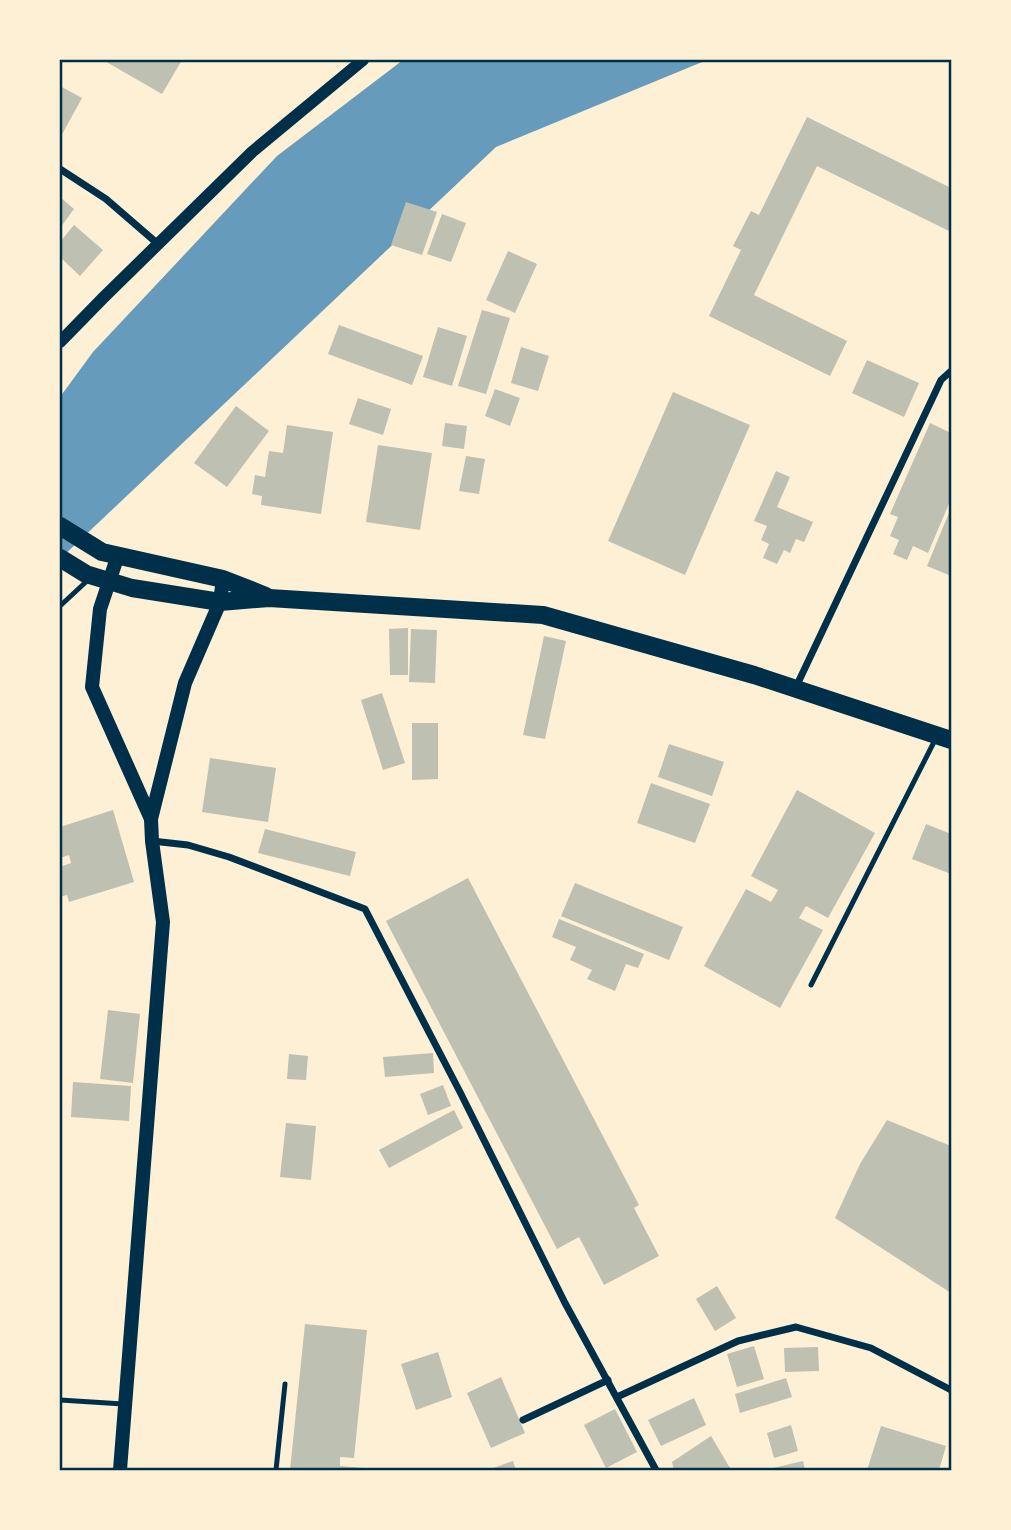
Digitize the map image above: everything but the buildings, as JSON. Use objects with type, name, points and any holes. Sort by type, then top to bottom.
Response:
[{"type":"main road","points":[[60,526],[110,554],[223,579],[270,597]]},
{"type":"main road","points":[[110,554],[95,577],[100,608],[92,687],[151,819]]},
{"type":"main road","points":[[60,558],[95,577],[132,588],[220,602],[270,597],[543,615],[754,675],[944,737]]},
{"type":"main road","points":[[120,1471],[163,922],[151,819],[185,683],[220,602],[223,579]]},
{"type":"street","points":[[60,342],[252,152],[363,60]]},
{"type":"street","points":[[60,169],[106,199],[158,244]]},
{"type":"street","points":[[795,689],[941,380],[951,371]]},
{"type":"street","points":[[152,841],[188,845],[229,857],[365,909],[565,1303],[656,1471]]},
{"type":"street","points":[[617,1397],[738,1341],[796,1327],[872,1348],[951,1390]]},
{"type":"street","points":[[523,1420],[608,1380]]},
{"type":"lane","points":[[60,606],[95,577]]},
{"type":"lane","points":[[811,985],[944,737]]},
{"type":"lane","points":[[276,1471],[285,1384]]},
{"type":"lane","points":[[60,1400],[125,1405]]},
{"type":"water","points":[[403,60],[707,60],[496,147],[60,559],[60,397],[93,352],[277,156]]}]
